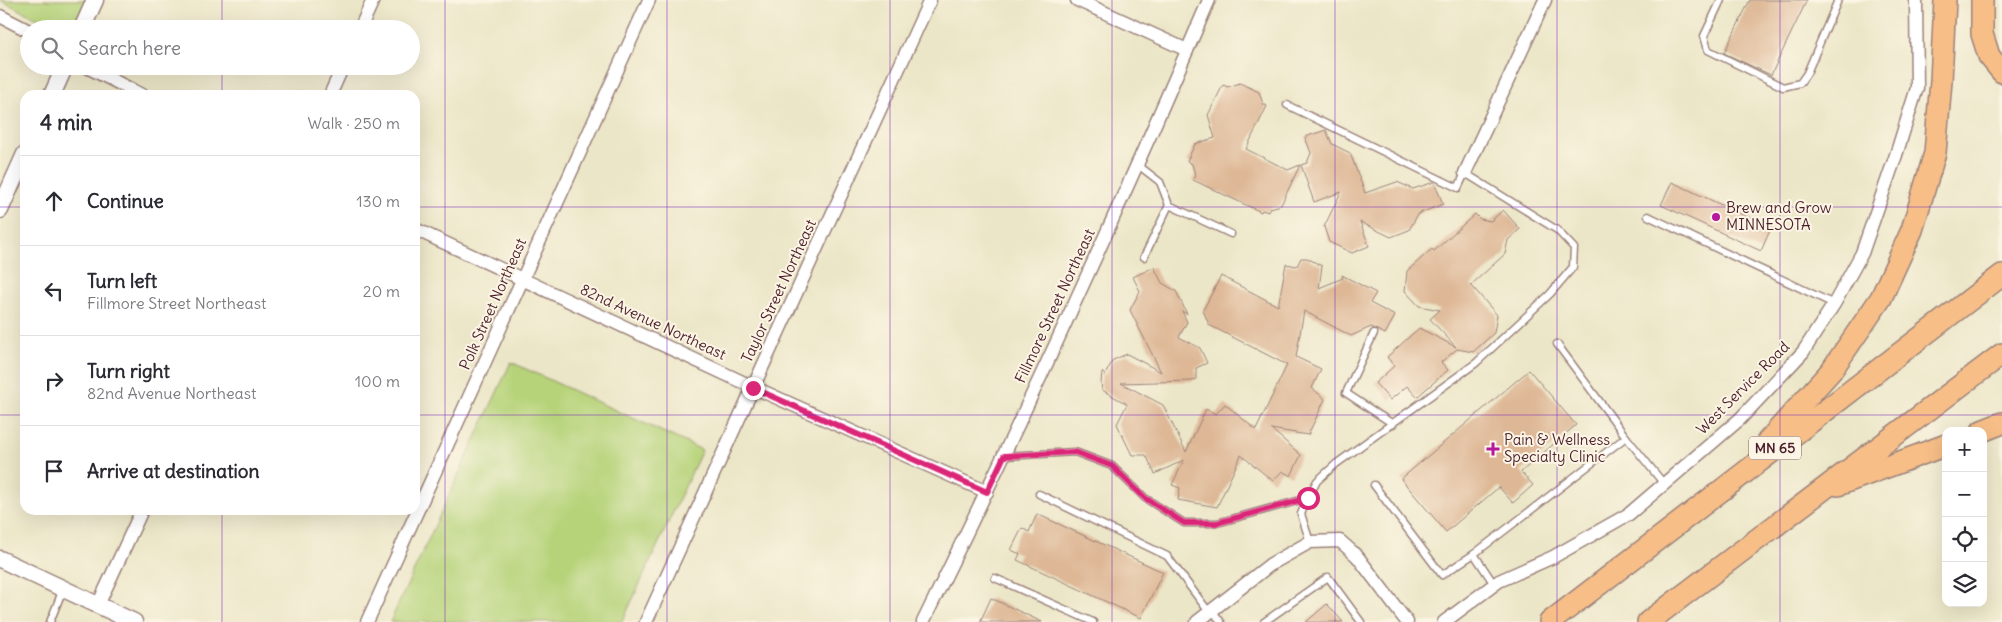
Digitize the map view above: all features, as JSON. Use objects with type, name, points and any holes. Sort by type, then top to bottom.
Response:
[{"type":"highway","points":[[1734,479],[1831,371],[1881,298],[1912,230],[1935,153],[1945,0]]},
{"type":"highway","points":[[1982,0],[1982,34],[1989,56],[2002,72]]},
{"type":"highway","name":"MN 65","points":[[1550,622],[2002,275]]},
{"type":"highway","points":[[1648,622],[2002,354]]},
{"type":"highway","points":[[1987,429],[2002,424]]},
{"type":"highway","points":[[1817,493],[1942,446]]},
{"type":"street","points":[[86,20],[95,0]]},
{"type":"street","points":[[364,20],[373,0]]},
{"type":"street","name":"Polk Street Northeast","points":[[420,505],[649,0]]},
{"type":"street","name":"Taylor Street Northeast","points":[[646,622],[930,0]]},
{"type":"street","points":[[1078,0],[1188,50]]},
{"type":"street","name":"Fillmore Street Northeast","points":[[923,622],[1004,456],[1138,165],[1209,0]]},
{"type":"street","points":[[1465,173],[1545,0]]},
{"type":"street","name":"West Service Road","points":[[1444,622],[1494,584],[1554,556],[1629,514],[1740,419],[1803,352],[1834,304],[1862,253],[1917,88],[1916,0]]},
{"type":"street","points":[[0,16],[20,26]]},
{"type":"street","points":[[54,90],[61,75]]},
{"type":"street","points":[[103,75],[132,90]]},
{"type":"street","points":[[332,90],[339,75]]},
{"type":"street","points":[[0,210],[20,165]]},
{"type":"street","name":"82nd Avenue Northeast","points":[[420,231],[753,388],[987,492]]},
{"type":"street","points":[[98,605],[140,515]]},
{"type":"street","name":"Polk Street Northeast","points":[[367,622],[415,515]]},
{"type":"street","points":[[1197,622],[1270,564],[1310,542],[1340,541],[1357,556],[1407,622]]},
{"type":"street","points":[[0,559],[134,622]]},
{"type":"lane","points":[[1721,0],[1704,36],[1708,50],[1783,88],[1800,83],[1807,73],[1838,0]]},
{"type":"lane","points":[[1287,105],[1458,188],[1465,173],[1557,230],[1574,248],[1573,267],[1550,294],[1476,363],[1336,464],[1317,481],[1301,514],[1310,542]]},
{"type":"lane","points":[[1138,165],[1160,182],[1170,205],[1231,234]]},
{"type":"lane","points":[[1144,258],[1170,205]]},
{"type":"lane","points":[[1648,216],[1834,304]]},
{"type":"lane","points":[[1374,333],[1346,393],[1393,424]]},
{"type":"lane","points":[[1558,344],[1626,437],[1664,484]]},
{"type":"lane","points":[[1374,485],[1442,576],[1474,554],[1626,437]]},
{"type":"lane","points":[[1004,456],[1075,452],[1112,466],[1145,498],[1184,523],[1217,523],[1308,498]]},
{"type":"lane","points":[[1039,494],[1167,556],[1221,622]]},
{"type":"lane","points":[[1474,554],[1494,584]]},
{"type":"lane","points":[[1264,622],[1328,577],[1361,622]]},
{"type":"lane","points":[[995,578],[1093,622]]},
{"type":"lane","points":[[50,622],[63,589]]},
{"type":"green space","points":[[0,0],[87,0],[78,20],[40,20]]},
{"type":"green space","points":[[511,362],[702,450],[622,622],[390,622]]},
{"type":"building","points":[[1750,0],[1807,0],[1771,75],[1724,53]]},
{"type":"building","points":[[1240,83],[1259,92],[1263,104],[1267,106],[1246,149],[1288,170],[1300,165],[1281,205],[1270,208],[1268,212],[1262,210],[1261,212],[1193,180],[1195,175],[1192,164],[1187,161],[1195,144],[1215,138],[1208,115],[1223,85],[1228,87]]},
{"type":"building","points":[[1326,130],[1332,144],[1350,153],[1365,193],[1397,182],[1413,189],[1434,182],[1443,204],[1418,214],[1409,230],[1391,237],[1360,222],[1369,246],[1352,253],[1329,242],[1324,227],[1341,192],[1314,202],[1301,165],[1307,163],[1311,153],[1305,137]]},
{"type":"building","name":"Brew and Grow MINNESOTA","points":[[1672,182],[1771,228],[1761,251],[1661,205]]},
{"type":"building","points":[[1503,210],[1520,229],[1508,240],[1505,254],[1471,285],[1497,315],[1494,333],[1473,352],[1457,349],[1441,362],[1448,370],[1417,397],[1407,386],[1390,400],[1375,383],[1394,366],[1387,357],[1419,328],[1456,347],[1430,319],[1440,310],[1419,306],[1405,291],[1407,271],[1432,249],[1434,251],[1475,214],[1480,219],[1491,221]]},
{"type":"building","points":[[1301,258],[1307,258],[1322,266],[1319,288],[1343,278],[1342,275],[1376,293],[1370,303],[1395,316],[1385,334],[1371,327],[1351,336],[1304,311],[1296,357],[1321,369],[1312,388],[1325,399],[1308,435],[1271,429],[1301,455],[1291,476],[1282,471],[1273,481],[1241,455],[1217,507],[1178,500],[1180,488],[1172,485],[1184,460],[1155,474],[1146,455],[1132,455],[1117,424],[1127,404],[1102,390],[1102,372],[1105,375],[1113,360],[1127,354],[1161,372],[1130,310],[1140,291],[1133,277],[1154,267],[1162,283],[1176,291],[1187,314],[1182,311],[1187,322],[1179,337],[1200,348],[1207,363],[1196,368],[1196,379],[1192,381],[1121,383],[1163,405],[1186,452],[1206,409],[1216,414],[1225,404],[1256,430],[1287,365],[1209,325],[1203,310],[1221,276],[1278,306],[1286,264],[1297,266]]},
{"type":"building","name":"Pain & Wellness Specialty Clinic","points":[[1529,370],[1576,425],[1521,472],[1533,485],[1513,503],[1499,487],[1446,532],[1401,479]]},
{"type":"building","points":[[1037,514],[1163,572],[1141,618],[1017,560],[1020,554],[1011,550],[1022,528],[1029,532]]},
{"type":"building","points":[[991,598],[1042,622],[980,622]]},
{"type":"building","points":[[1327,604],[1343,622],[1306,622]]},
{"type":"place","name":"Brew and Grow MINNESOTA","points":[[1716,217]]},
{"type":"place","name":"Pain & Wellness Specialty Clinic","points":[[1493,449]]},
{"type":"route","points":[[753,388],[987,492],[1004,456],[1075,452],[1112,466],[1145,498],[1184,523],[1217,523],[1308,498]]}]
